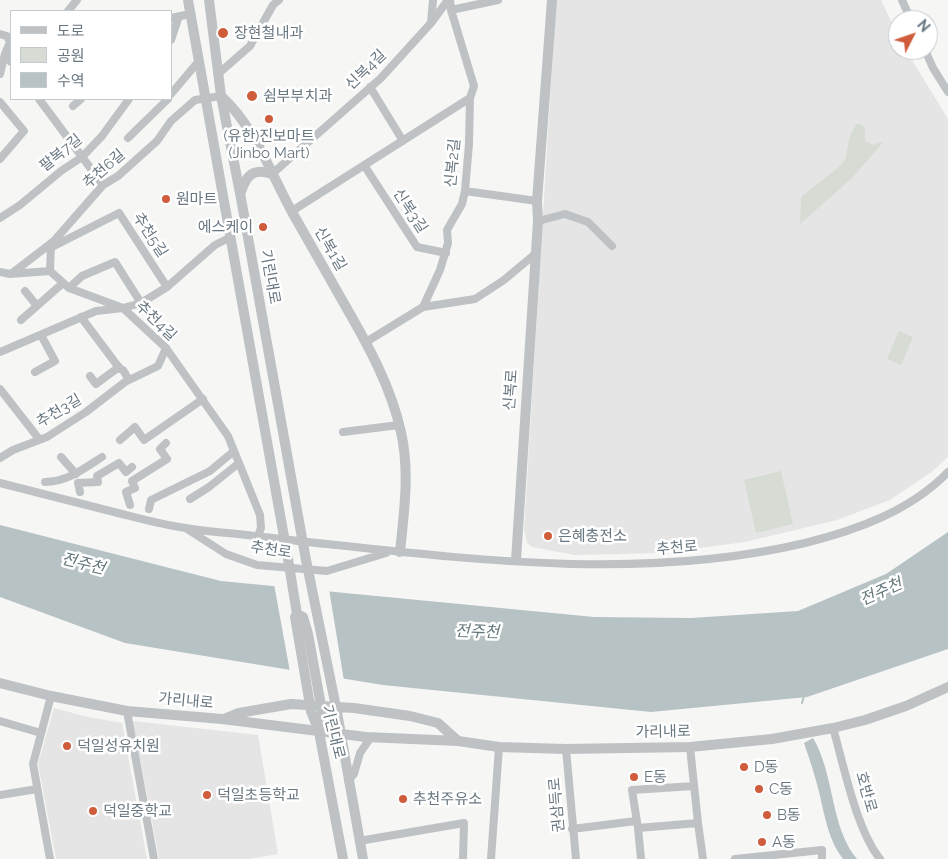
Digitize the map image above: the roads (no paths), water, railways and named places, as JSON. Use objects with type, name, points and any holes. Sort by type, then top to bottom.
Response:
[{"type":"street","points":[[69,10],[77,0]]},
{"type":"street","name":"기린대로","points":[[188,0],[180,16],[198,62],[206,98],[288,559],[297,614],[295,617],[311,711],[319,732],[343,859]]},
{"type":"street","name":"기린대로","points":[[209,0],[221,96],[363,859]]},
{"type":"street","points":[[218,74],[250,46],[273,5],[279,0]]},
{"type":"street","points":[[431,23],[433,0]]},
{"type":"street","name":"신복4길","points":[[272,174],[381,78],[431,23],[449,0]]},
{"type":"street","name":"신복2길","points":[[423,307],[434,286],[446,253],[448,243],[447,230],[462,204],[470,144],[470,98],[474,86],[449,0]]},
{"type":"street","points":[[451,10],[498,0]]},
{"type":"street","name":"신복로","points":[[516,560],[538,221],[537,201],[552,0]]},
{"type":"street","points":[[172,37],[180,16]]},
{"type":"street","points":[[0,34],[7,36],[10,40]]},
{"type":"street","points":[[0,74],[5,54],[10,44]]},
{"type":"street","points":[[5,54],[10,61]]},
{"type":"street","points":[[929,60],[948,92]]},
{"type":"street","points":[[172,93],[198,62]]},
{"type":"street","points":[[370,87],[403,141]]},
{"type":"street","name":"추천6길","points":[[3,273],[50,246],[103,185],[118,176],[157,141],[172,121],[195,100],[221,96]]},
{"type":"street","name":"신복1길","points":[[221,96],[236,110],[254,138],[384,378],[399,425],[405,452],[406,488],[400,552]]},
{"type":"street","points":[[292,211],[470,98]]},
{"type":"street","points":[[39,100],[103,185]]},
{"type":"street","points":[[73,106],[80,100]]},
{"type":"street","name":"팔복7길","points":[[0,218],[20,205],[61,171],[82,157],[102,136],[126,100]]},
{"type":"street","points":[[128,138],[167,100]]},
{"type":"street","points":[[0,102],[24,132],[0,158]]},
{"type":"street","name":"신복3길","points":[[364,166],[417,247],[446,253]]},
{"type":"street","points":[[240,193],[250,175],[259,171],[272,174]]},
{"type":"street","points":[[465,191],[537,201]]},
{"type":"street","name":"추천5길","points":[[50,246],[119,213],[167,287]]},
{"type":"street","points":[[538,221],[565,214],[588,222],[612,246]]},
{"type":"street","points":[[0,352],[96,311],[123,308],[141,303],[167,287],[215,245],[231,237]]},
{"type":"street","points":[[3,273],[50,271],[50,246]]},
{"type":"street","points":[[366,342],[423,307],[475,299],[504,280],[535,254]]},
{"type":"street","points":[[69,288],[82,276],[115,262],[141,303]]},
{"type":"street","name":"추천4길","points":[[50,271],[69,288],[123,308],[166,348],[228,436],[258,508],[260,532]]},
{"type":"street","points":[[21,320],[63,282]]},
{"type":"street","points":[[25,291],[37,306]]},
{"type":"street","points":[[81,317],[129,380]]},
{"type":"street","points":[[35,372],[55,361],[41,335]]},
{"type":"street","name":"추천3길","points":[[0,458],[13,450],[47,437],[86,412],[129,380],[158,366],[166,348]]},
{"type":"street","name":"추천3길","points":[[90,376],[96,384],[119,368]]},
{"type":"street","points":[[0,390],[39,439]]},
{"type":"street","points":[[120,440],[135,427],[144,440],[203,399]]},
{"type":"street","points":[[343,432],[399,425]]},
{"type":"street","points":[[130,505],[126,492],[135,488],[132,481],[167,459],[160,449],[166,443]]},
{"type":"street","points":[[149,509],[151,500],[190,479],[210,471],[234,451]]},
{"type":"street","points":[[45,482],[54,482],[76,474],[102,456]]},
{"type":"street","points":[[61,457],[76,474]]},
{"type":"street","points":[[80,492],[78,483],[98,482],[97,476],[119,463],[126,472],[132,467]]},
{"type":"street","points":[[190,499],[209,487],[239,463]]},
{"type":"street","name":"추천로","points":[[0,483],[185,528],[260,532],[284,540],[389,552],[567,564],[648,564],[745,555],[844,532],[875,521],[906,505],[932,487],[948,472]]},
{"type":"street","name":"추천로","points":[[185,528],[226,554],[257,564],[327,571],[389,552]]},
{"type":"street","name":"기린대로","points":[[297,614],[303,618],[308,634],[325,723],[341,734]]},
{"type":"street","name":"가리내로","points":[[0,684],[127,711],[222,719],[371,737],[458,741],[499,747],[566,749],[690,747],[772,740],[865,720],[906,706],[948,687]]},
{"type":"street","points":[[50,859],[34,764],[51,696]]},
{"type":"street","points":[[222,719],[239,713],[291,704],[354,708],[410,716],[438,724],[458,741]]},
{"type":"street","points":[[127,711],[154,859]]},
{"type":"street","points":[[0,721],[41,733]]},
{"type":"street","name":"호반로","points":[[833,728],[861,824],[874,852],[880,859]]},
{"type":"street","points":[[348,781],[354,774],[360,753],[371,737]]},
{"type":"street","points":[[490,859],[499,747]]},
{"type":"street","points":[[690,747],[703,859]]},
{"type":"street","name":"권삼득로","points":[[566,749],[576,859]]},
{"type":"street","points":[[640,859],[632,790],[694,786]]},
{"type":"street","points":[[0,795],[37,789]]},
{"type":"street","points":[[360,842],[464,823],[463,859]]},
{"type":"street","points":[[572,829],[637,824],[698,823]]},
{"type":"street","points":[[735,859],[784,856],[822,850],[822,859]]},
{"type":"water","name":"전주천","points":[[0,525],[221,581],[594,617],[691,618],[798,611],[886,574],[948,532],[948,649],[807,697],[651,712],[383,685],[125,643],[0,597]]},
{"type":"water","points":[[813,738],[825,768],[842,832],[848,846],[857,859],[843,859],[831,837],[804,743]]},
{"type":"waterway","points":[[802,703],[804,696]]},
{"type":"place","name":"장현철내과","points":[[223,33]]},
{"type":"place","name":"쉼부부치과","points":[[252,96]]},
{"type":"place","name":"(유한)진보마트 (Jinbo Mart)","points":[[269,119]]},
{"type":"place","name":"원마트","points":[[166,199]]},
{"type":"place","name":"에스케이","points":[[263,227]]},
{"type":"place","name":"은혜충전소","points":[[548,536]]},
{"type":"place","name":"덕일성유치원","points":[[67,746]]},
{"type":"place","name":"D동","points":[[744,767]]},
{"type":"place","name":"E동","points":[[634,777]]},
{"type":"place","name":"C동","points":[[759,789]]},
{"type":"place","name":"덕일초등학교","points":[[207,795]]},
{"type":"place","name":"추천주유소","points":[[403,799]]},
{"type":"place","name":"덕일중학교","points":[[93,811]]},
{"type":"place","name":"B동","points":[[767,815]]},
{"type":"place","name":"A동","points":[[762,842]]}]
